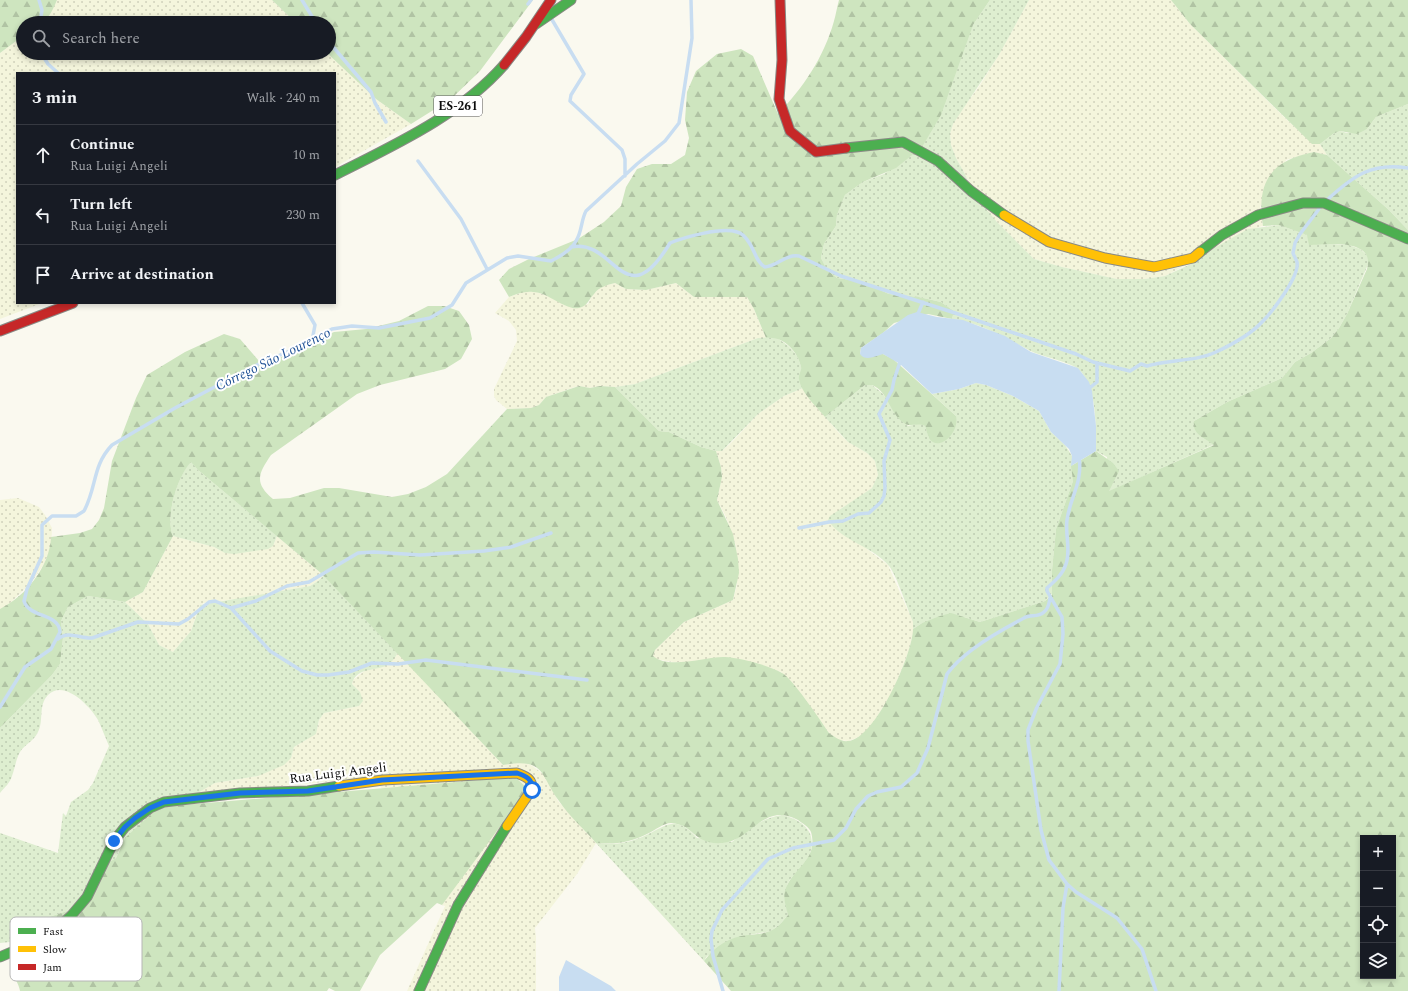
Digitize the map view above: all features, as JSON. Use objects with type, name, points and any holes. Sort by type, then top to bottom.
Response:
[{"type":"street","name":"ES-261","points":[[336,174],[425,129],[477,92],[516,52],[551,0]]},
{"type":"street","points":[[534,25],[571,0]]},
{"type":"street","points":[[780,0],[782,60],[779,98],[790,131],[816,152],[903,142],[938,161],[971,191],[1008,218],[1049,242],[1105,258],[1154,267],[1193,258],[1222,235],[1258,215],[1303,203],[1324,203],[1408,239]]},
{"type":"street","points":[[0,331],[70,304]]},
{"type":"street","name":"Rua Luigi Angeli","points":[[70,917],[87,897],[114,841],[125,827],[150,808],[164,802],[240,793],[308,791],[382,780],[517,773],[523,775],[532,783],[532,790],[483,863],[458,905],[419,991]]},
{"type":"street","name":"Rua Luigi Angeli","points":[[0,957],[10,953]]},
{"type":"green space","points":[[0,0],[57,0],[49,16],[16,16],[16,41],[0,53]]},
{"type":"green space","points":[[57,0],[272,0],[289,16],[49,16]]},
{"type":"green space","points":[[272,0],[533,0],[480,71],[451,99],[411,124],[376,99],[334,60],[336,60],[336,16],[289,16]]},
{"type":"green space","points":[[839,0],[990,0],[973,25],[941,115],[922,147],[896,168],[863,182],[845,195],[837,215],[836,226],[824,244],[821,258],[827,270],[837,278],[860,281],[889,294],[919,297],[941,302],[954,311],[952,319],[928,314],[894,323],[883,333],[861,348],[860,354],[883,354],[893,359],[956,416],[955,429],[943,442],[933,442],[929,438],[925,426],[906,424],[899,419],[886,397],[878,388],[872,385],[865,385],[825,417],[806,395],[800,384],[799,378],[801,367],[793,350],[778,339],[766,338],[754,309],[747,297],[694,297],[676,283],[646,290],[626,289],[615,283],[598,290],[584,306],[574,308],[568,307],[539,293],[524,292],[509,297],[499,280],[509,269],[578,239],[604,222],[621,206],[626,187],[637,169],[652,164],[671,164],[685,155],[689,138],[685,120],[687,92],[696,71],[717,54],[741,49],[753,56],[778,114],[804,83],[825,47],[834,21]]},
{"type":"green space","points":[[990,0],[1029,0],[999,55],[953,124],[950,134],[951,145],[973,193],[997,222],[1034,259],[1062,267],[1117,279],[1145,279],[1165,276],[1191,264],[1209,251],[1248,229],[1279,225],[1333,244],[1349,245],[1360,249],[1368,256],[1369,262],[1347,314],[1331,338],[1311,353],[1295,362],[1282,378],[1227,402],[1194,421],[1203,438],[1215,444],[1108,492],[1107,457],[1096,451],[1094,403],[1086,379],[1080,371],[1059,360],[1029,350],[980,326],[952,319],[954,311],[941,302],[919,297],[889,294],[860,281],[837,278],[827,271],[821,258],[824,244],[836,226],[837,215],[845,195],[863,182],[884,174],[906,159],[973,25]]},
{"type":"green space","points":[[1029,0],[1171,0],[1190,24],[1312,143],[1320,144],[1327,155],[1314,152],[1286,160],[1260,207],[1263,226],[1165,276],[1145,279],[1117,279],[1062,267],[1034,259],[997,222],[973,193],[956,158],[951,145],[950,134],[953,124],[999,55]]},
{"type":"green space","points":[[1171,0],[1408,0],[1408,104],[1376,117],[1367,129],[1357,134],[1340,131],[1333,134],[1320,144],[1312,144],[1190,24]]},
{"type":"green space","points":[[16,41],[16,60],[334,60],[376,99],[411,124],[336,166],[336,72],[16,72],[16,304],[39,304],[0,319],[0,53]]},
{"type":"green space","points":[[1408,104],[1408,230],[1389,210],[1327,155],[1320,144],[1333,134],[1340,131],[1347,133],[1367,129],[1376,117]]},
{"type":"green space","points":[[1314,152],[1327,155],[1389,210],[1408,230],[1408,991],[731,991],[704,961],[723,943],[741,936],[773,930],[788,915],[784,894],[785,891],[788,883],[808,858],[811,850],[811,832],[807,827],[798,820],[786,815],[775,815],[766,819],[732,841],[712,843],[699,838],[679,824],[668,823],[630,841],[610,844],[596,843],[563,807],[540,770],[527,764],[517,763],[503,765],[322,574],[198,470],[191,462],[181,477],[171,508],[170,519],[173,536],[143,592],[125,602],[88,596],[68,607],[61,621],[63,638],[60,664],[52,675],[0,728],[0,609],[19,596],[35,579],[46,559],[50,548],[51,537],[80,533],[92,529],[99,520],[104,508],[112,461],[136,398],[147,375],[185,352],[224,334],[240,339],[259,361],[277,359],[334,332],[366,329],[399,321],[428,306],[444,306],[459,311],[469,325],[472,339],[461,359],[445,369],[380,385],[357,394],[271,455],[263,468],[260,478],[263,488],[267,493],[273,499],[290,498],[324,488],[339,488],[392,497],[408,494],[426,487],[447,474],[507,409],[531,408],[539,405],[546,397],[579,386],[590,388],[600,386],[615,387],[659,431],[669,432],[701,447],[716,451],[721,467],[722,477],[717,500],[733,534],[738,559],[739,573],[733,600],[684,622],[655,650],[653,656],[668,662],[725,657],[746,660],[769,667],[787,677],[806,700],[829,733],[843,741],[848,741],[859,737],[870,726],[891,694],[907,656],[913,629],[922,623],[951,613],[980,622],[1045,601],[1052,595],[1052,570],[1056,529],[1073,481],[1071,466],[1096,451],[1113,463],[1119,471],[1109,491],[1214,445],[1197,433],[1194,426],[1194,421],[1227,402],[1282,378],[1295,362],[1311,353],[1331,338],[1339,328],[1347,314],[1367,269],[1368,259],[1364,252],[1348,245],[1309,245],[1307,235],[1279,225],[1263,226],[1261,211],[1265,185],[1277,167],[1287,161]]},
{"type":"green space","points":[[615,283],[626,289],[646,290],[676,283],[694,297],[747,297],[754,309],[766,338],[758,338],[635,384],[615,387],[600,386],[590,388],[578,386],[546,397],[539,405],[531,408],[507,409],[496,400],[494,396],[494,389],[517,341],[516,330],[509,321],[495,313],[509,297],[523,292],[534,291],[558,300],[566,306],[588,304],[593,294],[602,286]]},
{"type":"green space","points":[[775,337],[795,353],[800,362],[800,380],[803,388],[784,396],[758,414],[722,451],[701,447],[669,432],[659,431],[615,387],[635,384],[758,338]]},
{"type":"green space","points":[[976,383],[986,385],[1013,396],[1039,411],[1051,432],[1065,445],[1072,456],[1073,481],[1056,529],[1052,570],[1052,594],[1045,601],[980,622],[964,617],[922,623],[913,629],[913,622],[899,584],[889,566],[875,553],[841,533],[828,520],[830,516],[872,488],[878,475],[875,461],[867,453],[848,442],[825,417],[865,385],[872,385],[882,393],[908,426],[920,423],[925,426],[929,438],[956,416],[932,394],[959,389]]},
{"type":"green space","points":[[803,388],[806,394],[838,432],[848,442],[867,453],[875,461],[878,475],[872,488],[856,500],[840,509],[867,549],[888,565],[913,622],[913,634],[908,653],[893,691],[870,728],[861,736],[849,741],[838,740],[829,733],[781,672],[750,662],[724,657],[693,662],[673,662],[656,659],[653,656],[655,650],[684,622],[733,600],[737,585],[736,546],[726,517],[717,500],[722,476],[716,451],[722,451],[758,414],[784,396]]},
{"type":"green space","points":[[191,461],[198,470],[277,536],[273,546],[268,549],[234,554],[225,553],[214,547],[173,536],[170,519],[171,508],[181,477]]},
{"type":"green space","points":[[18,498],[39,507],[45,515],[52,528],[51,548],[44,564],[31,583],[7,606],[0,609],[0,500]]},
{"type":"green space","points":[[173,536],[214,547],[219,550],[274,544],[277,536],[323,575],[318,581],[310,586],[244,598],[204,603],[199,606],[191,631],[173,652],[159,645],[148,624],[125,602],[143,592]]},
{"type":"green space","points":[[324,575],[398,653],[389,664],[358,674],[354,678],[352,684],[360,692],[363,701],[359,706],[324,713],[319,720],[316,734],[294,747],[291,758],[284,765],[258,776],[215,783],[194,795],[120,848],[116,858],[105,865],[73,909],[49,917],[10,917],[10,942],[0,943],[0,833],[58,853],[63,813],[66,816],[71,802],[88,790],[93,783],[109,746],[98,720],[83,702],[69,692],[61,690],[54,691],[48,695],[43,703],[41,723],[38,732],[20,752],[11,778],[0,793],[0,728],[52,675],[60,664],[63,638],[61,621],[68,607],[88,596],[125,602],[148,624],[159,645],[173,652],[191,631],[200,605],[310,586]]},
{"type":"green space","points":[[398,653],[503,765],[521,762],[531,765],[546,777],[558,801],[596,843],[577,874],[535,928],[536,991],[407,991],[445,906],[442,905],[456,885],[373,777],[193,795],[215,783],[258,776],[291,758],[294,747],[306,740],[318,727],[319,720],[324,713],[359,706],[360,692],[352,684],[353,680],[367,669],[390,663]]},
{"type":"green space","points":[[515,777],[528,789],[442,905],[437,903],[380,955],[360,991],[335,991],[329,988],[327,991],[20,991],[16,981],[142,981],[142,917],[49,917],[73,909],[104,865],[116,858],[126,837],[159,807]]},
{"type":"green space","points":[[782,815],[799,822],[810,832],[812,839],[812,847],[804,865],[787,884],[786,897],[788,915],[771,931],[749,935],[707,956],[704,961],[596,843],[612,844],[627,842],[637,839],[661,827],[674,824],[681,825],[697,838],[732,842],[761,822]]},
{"type":"water","points":[[917,312],[937,317],[963,320],[1005,336],[1031,352],[1078,368],[1089,382],[1092,391],[1096,426],[1096,451],[1071,466],[1072,456],[1069,449],[1051,432],[1039,411],[1013,396],[986,385],[976,383],[959,389],[932,394],[900,364],[883,354],[865,358],[860,354],[861,348],[908,315]]},
{"type":"water","points":[[566,960],[611,986],[616,991],[559,991],[559,977]]},
{"type":"waterway","points":[[39,0],[42,10],[41,16]]},
{"type":"waterway","points":[[302,0],[312,16]]},
{"type":"waterway","points":[[528,4],[531,0]]},
{"type":"waterway","name":"Córrego São Lourenço","points":[[0,707],[25,667],[51,649],[60,632],[55,622],[32,610],[24,601],[27,589],[42,556],[42,525],[52,516],[76,516],[84,511],[101,461],[112,445],[175,408],[241,373],[302,346],[332,329],[352,326],[379,328],[430,318],[452,305],[466,283],[507,258],[518,256],[551,261],[572,247],[578,237],[586,211],[637,164],[665,141],[679,123],[692,38],[691,0]]},
{"type":"waterway","points":[[551,18],[584,74],[571,95],[570,101],[622,150],[625,159],[625,176]]},
{"type":"waterway","points":[[336,50],[371,92],[375,103],[386,122]]},
{"type":"waterway","points":[[45,60],[57,72]]},
{"type":"waterway","points":[[418,161],[461,219],[487,269]]},
{"type":"waterway","points":[[1327,200],[1346,184],[1373,169],[1384,167],[1408,168]]},
{"type":"waterway","points":[[571,247],[586,247],[599,253],[620,270],[630,275],[641,274],[654,265],[670,243],[713,232],[737,232],[746,238],[758,260],[765,267],[774,265],[786,258],[799,256],[841,276],[1076,354],[1093,362],[1130,371],[1141,364],[1147,366],[1208,355],[1247,335],[1272,310],[1290,284],[1297,268],[1297,262],[1293,253],[1295,243],[1319,209]]},
{"type":"waterway","points":[[917,316],[923,302]]},
{"type":"waterway","points":[[303,304],[315,325],[312,341]]},
{"type":"waterway","points":[[799,528],[829,522],[843,521],[858,514],[869,513],[881,502],[884,496],[885,488],[884,461],[890,440],[879,414],[892,390],[901,359]]},
{"type":"waterway","points":[[1087,390],[1097,382],[1097,364]]},
{"type":"waterway","points":[[1079,457],[1080,466],[1078,482],[1067,520],[1068,548],[1065,568],[1056,580],[1047,588],[1047,591],[1062,617],[1063,634],[1060,664],[1037,707],[1028,730],[1028,741],[1041,830],[1049,860],[1067,884],[1076,892],[1117,918],[1142,949],[1156,991]]},
{"type":"waterway","points":[[231,608],[256,601],[287,586],[309,582],[358,553],[374,552],[420,555],[484,551],[511,547],[551,533]]},
{"type":"waterway","points":[[723,991],[713,956],[711,939],[712,931],[722,910],[768,859],[793,848],[834,840],[846,828],[856,809],[868,796],[877,792],[901,787],[917,773],[928,748],[947,674],[962,657],[993,635],[1026,617],[1042,614],[1048,607],[1050,598]]},
{"type":"waterway","points":[[58,639],[66,635],[92,638],[138,622],[179,624],[188,619],[209,602],[215,601],[231,608],[270,651],[302,671],[317,675],[349,672],[372,663],[398,664],[426,660],[587,680]]},
{"type":"waterway","points":[[1059,991],[1063,908],[1067,884]]},
{"type":"traffic: fast","points":[[536,24],[571,0]]},
{"type":"traffic: fast","points":[[336,174],[425,128],[467,99],[504,65]]},
{"type":"traffic: fast","points":[[846,148],[903,142],[938,161],[971,191],[1004,215]]},
{"type":"traffic: fast","points":[[1200,252],[1222,235],[1258,215],[1303,203],[1324,203],[1408,239]]},
{"type":"traffic: fast","points":[[70,917],[87,897],[114,841],[125,827],[150,808],[164,802],[240,793],[308,791],[339,786]]},
{"type":"traffic: fast","points":[[419,991],[458,905],[507,826]]},
{"type":"traffic: fast","points":[[0,957],[10,953]]},
{"type":"traffic: slow","points":[[1004,215],[1049,242],[1105,258],[1154,267],[1193,258],[1200,252]]},
{"type":"traffic: slow","points":[[339,786],[383,780],[517,773],[530,780],[532,789],[507,826]]},
{"type":"traffic: jam","points":[[504,65],[526,37],[551,0]]},
{"type":"traffic: jam","points":[[780,0],[782,60],[779,99],[790,131],[816,152],[846,148]]},
{"type":"traffic: jam","points":[[0,331],[70,304]]},
{"type":"route","points":[[114,841],[125,827],[135,818],[150,808],[164,802],[240,793],[308,791],[382,780],[517,773],[529,778],[532,783],[532,790]]}]
